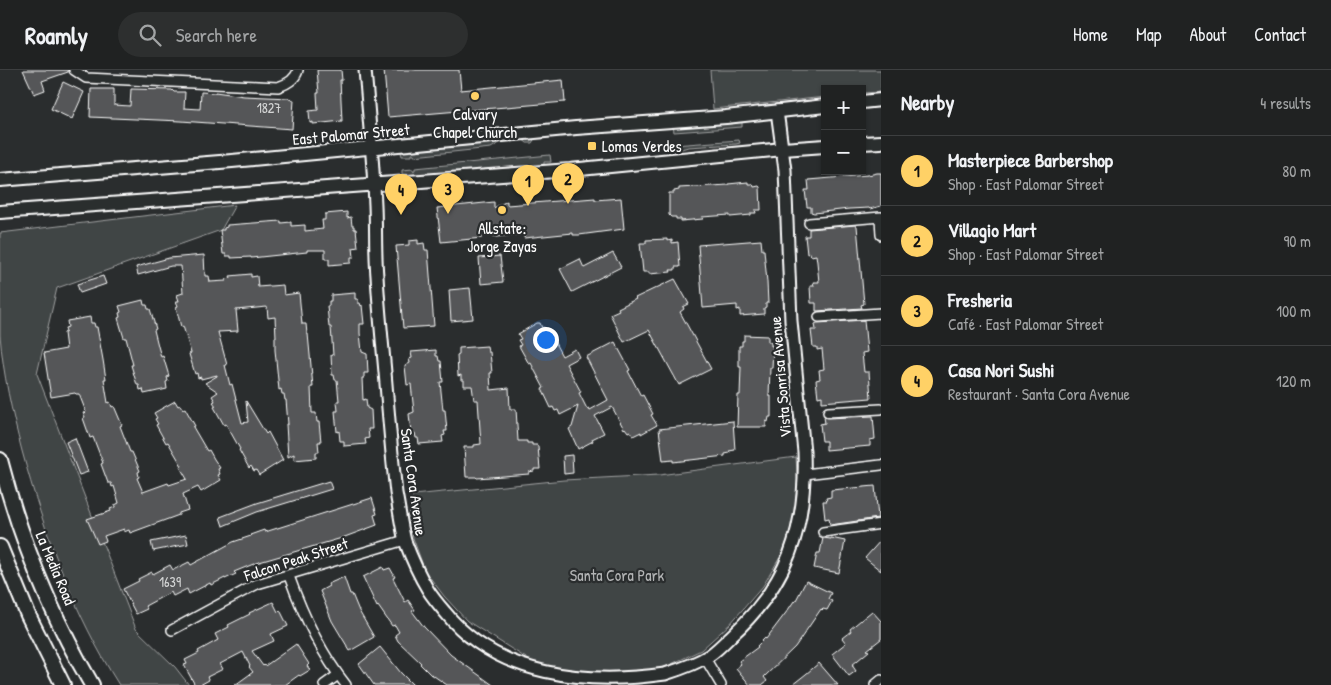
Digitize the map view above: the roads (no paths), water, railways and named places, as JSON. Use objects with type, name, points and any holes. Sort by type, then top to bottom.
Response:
[{"type":"main road","points":[[866,102],[881,100]]},
{"type":"main road","name":"East Palomar Street","points":[[0,180],[85,174],[567,128],[684,120],[821,106]]},
{"type":"main road","points":[[866,143],[881,142]]},
{"type":"main road","points":[[0,212],[570,170],[821,146]]},
{"type":"main road","name":"La Media Road","points":[[0,460],[11,500],[34,564],[64,632],[92,685]]},
{"type":"main road","points":[[0,547],[28,615],[63,685]]},
{"type":"street","points":[[74,70],[86,78],[278,87],[285,85],[294,78],[298,70]]},
{"type":"street","name":"Santa Cora Avenue","points":[[365,70],[374,184],[377,275],[398,508],[405,540],[415,565],[429,591],[450,619],[476,644],[503,661],[550,679],[585,685],[640,681],[690,666],[714,652],[743,625]]},
{"type":"street","name":"Vista Sonrisa Avenue","points":[[743,625],[766,599],[784,569],[800,522],[803,498],[804,452],[791,321],[785,170],[777,111]]},
{"type":"street","points":[[809,223],[880,218],[881,235]]},
{"type":"street","points":[[819,317],[881,313]]},
{"type":"street","points":[[828,412],[881,409]]},
{"type":"street","points":[[804,474],[881,465]]},
{"type":"street","points":[[823,532],[881,524]]},
{"type":"street","name":"Falcon Peak Street","points":[[172,630],[257,584],[405,540]]},
{"type":"street","points":[[289,576],[310,628],[346,685]]},
{"type":"street","points":[[705,658],[721,685]]},
{"type":"street","points":[[324,685],[338,675]]},
{"type":"street","points":[[875,685],[881,680]]},
{"type":"place","name":"Calvary Chapel Church","points":[[475,96]]},
{"type":"place","name":"Lomas Verdes","points":[[592,146]]},
{"type":"place","name":"Villagio Mart","points":[[568,204]]},
{"type":"place","name":"Masterpiece Barbershop","points":[[528,206]]},
{"type":"place","name":"Allstate: Jorge Zayas","points":[[502,210]]},
{"type":"place","name":"Fresheria","points":[[448,214]]},
{"type":"place","name":"Casa Nori Sushi","points":[[401,215]]},
{"type":"park label","name":"Santa Cora Park","points":[[617,575]]}]
